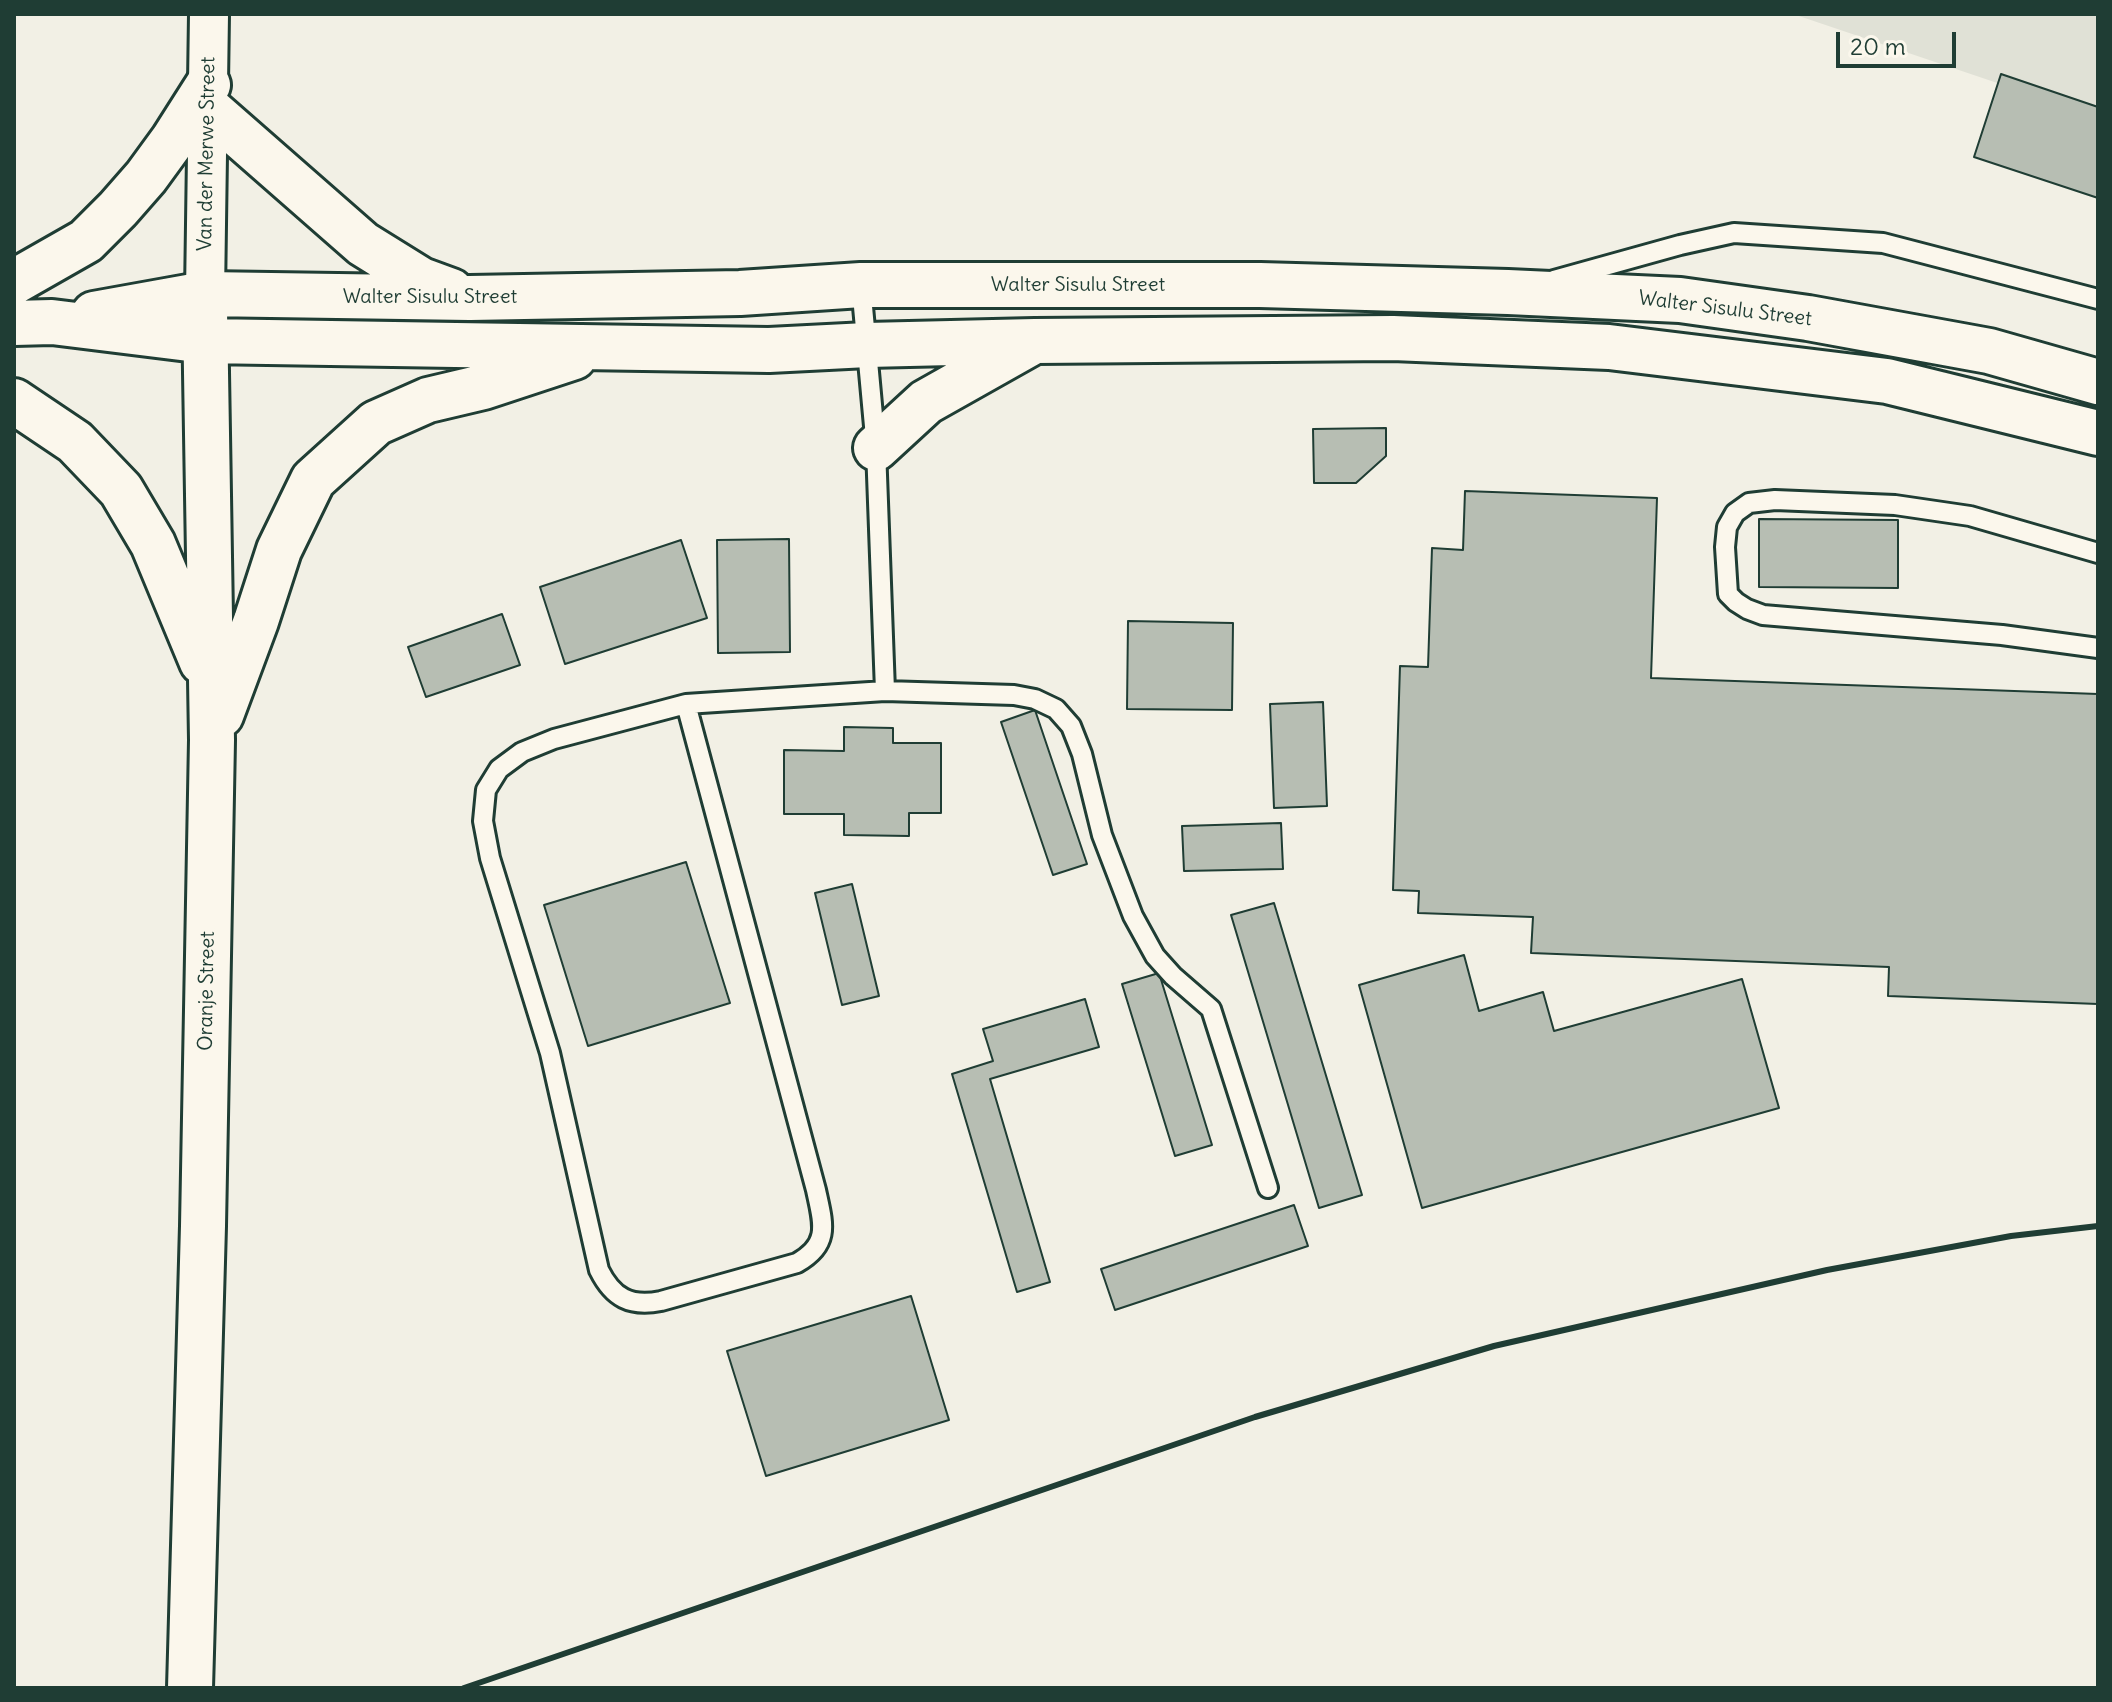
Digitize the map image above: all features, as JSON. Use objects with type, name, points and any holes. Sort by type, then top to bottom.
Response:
[{"type":"main road","points":[[14,282],[86,241],[118,209],[208,97],[363,244],[421,280],[470,298]]},
{"type":"main road","name":"Walter Sisulu Street","points":[[33,322],[205,294],[470,298],[740,293],[861,285],[1260,285],[1508,292],[1680,300],[1808,318],[1989,351],[2098,382]]},
{"type":"main road","name":"Oranje Street","points":[[190,1688],[212,740],[205,294]]},
{"type":"main road","name":"Walter Sisulu Street","points":[[33,322],[205,341],[769,350],[1035,341],[1393,338],[1609,347],[1887,381],[2098,433]]},
{"type":"main road","points":[[876,448],[926,402],[1035,341]]},
{"type":"main road","points":[[212,740],[279,550],[313,480],[376,423],[428,400],[498,383],[603,346]]},
{"type":"main road","points":[[14,401],[75,442],[121,490],[153,544],[212,687]]},
{"type":"street","name":"Van der Merwe Street","points":[[205,294],[209,14]]},
{"type":"lane","points":[[1508,292],[1734,233],[1883,243],[2098,299]]},
{"type":"lane","points":[[861,285],[876,448],[885,691]]},
{"type":"lane","points":[[2098,553],[1970,516],[1895,505],[1775,500],[1749,503],[1735,513],[1727,527],[1725,547],[1728,594],[1747,609],[1763,615],[2002,635],[2098,648]]},
{"type":"lane","points":[[686,704],[816,1190],[822,1232],[812,1255],[797,1263],[643,1305],[629,1301],[607,1287],[599,1270],[550,1053],[490,858],[483,821],[486,790],[499,769],[522,752],[554,739],[686,704],[885,691],[1014,695],[1035,699],[1056,709],[1071,726],[1082,754],[1102,835],[1133,916],[1155,956],[1211,1009],[1268,1188]]},
{"type":"shaded area","points":[[1793,14],[2098,14],[2098,117]]},
{"type":"building","points":[[2001,74],[2098,107],[2098,198],[1974,157]]},
{"type":"building","points":[[1386,428],[1386,456],[1356,483],[1314,483],[1313,429]]},
{"type":"building","points":[[1465,491],[1657,498],[1651,678],[2098,694],[2098,1004],[1888,996],[1889,967],[1531,953],[1533,917],[1418,913],[1419,891],[1393,890],[1400,666],[1428,667],[1432,548],[1463,550]]},
{"type":"building","points":[[1759,519],[1898,520],[1898,588],[1759,587]]},
{"type":"building","points":[[789,539],[790,652],[718,653],[717,540]]},
{"type":"building","points":[[681,540],[707,618],[565,664],[540,587]]},
{"type":"building","points":[[502,614],[520,665],[426,697],[408,647]]},
{"type":"building","points":[[1128,621],[1233,623],[1232,710],[1127,709]]},
{"type":"building","points":[[1323,702],[1327,806],[1274,808],[1270,704]]},
{"type":"building","points":[[1035,710],[1087,864],[1053,875],[1001,722]]},
{"type":"building","points":[[844,727],[893,728],[893,743],[941,743],[941,813],[909,813],[909,836],[844,835],[844,814],[784,814],[784,750],[844,751]]},
{"type":"building","points":[[1281,823],[1283,869],[1184,871],[1182,826]]},
{"type":"building","points":[[686,862],[730,1003],[588,1046],[544,905]]},
{"type":"building","points":[[852,884],[879,996],[842,1005],[815,893]]},
{"type":"building","points":[[1274,903],[1362,1195],[1319,1208],[1231,915]]},
{"type":"building","points":[[1464,955],[1479,1011],[1543,992],[1554,1031],[1742,979],[1779,1108],[1422,1208],[1359,985]]},
{"type":"building","points":[[1159,973],[1212,1145],[1175,1156],[1122,984]]},
{"type":"building","points":[[1085,999],[1099,1047],[990,1079],[1050,1282],[1017,1292],[952,1074],[993,1061],[983,1029]]},
{"type":"building","points":[[1294,1205],[1308,1246],[1115,1310],[1101,1269]]},
{"type":"building","points":[[911,1296],[949,1420],[766,1476],[727,1351]]},
{"type":"railway","points":[[464,1688],[1255,1417],[1494,1346],[1827,1270],[2011,1236],[2098,1226]]}]
